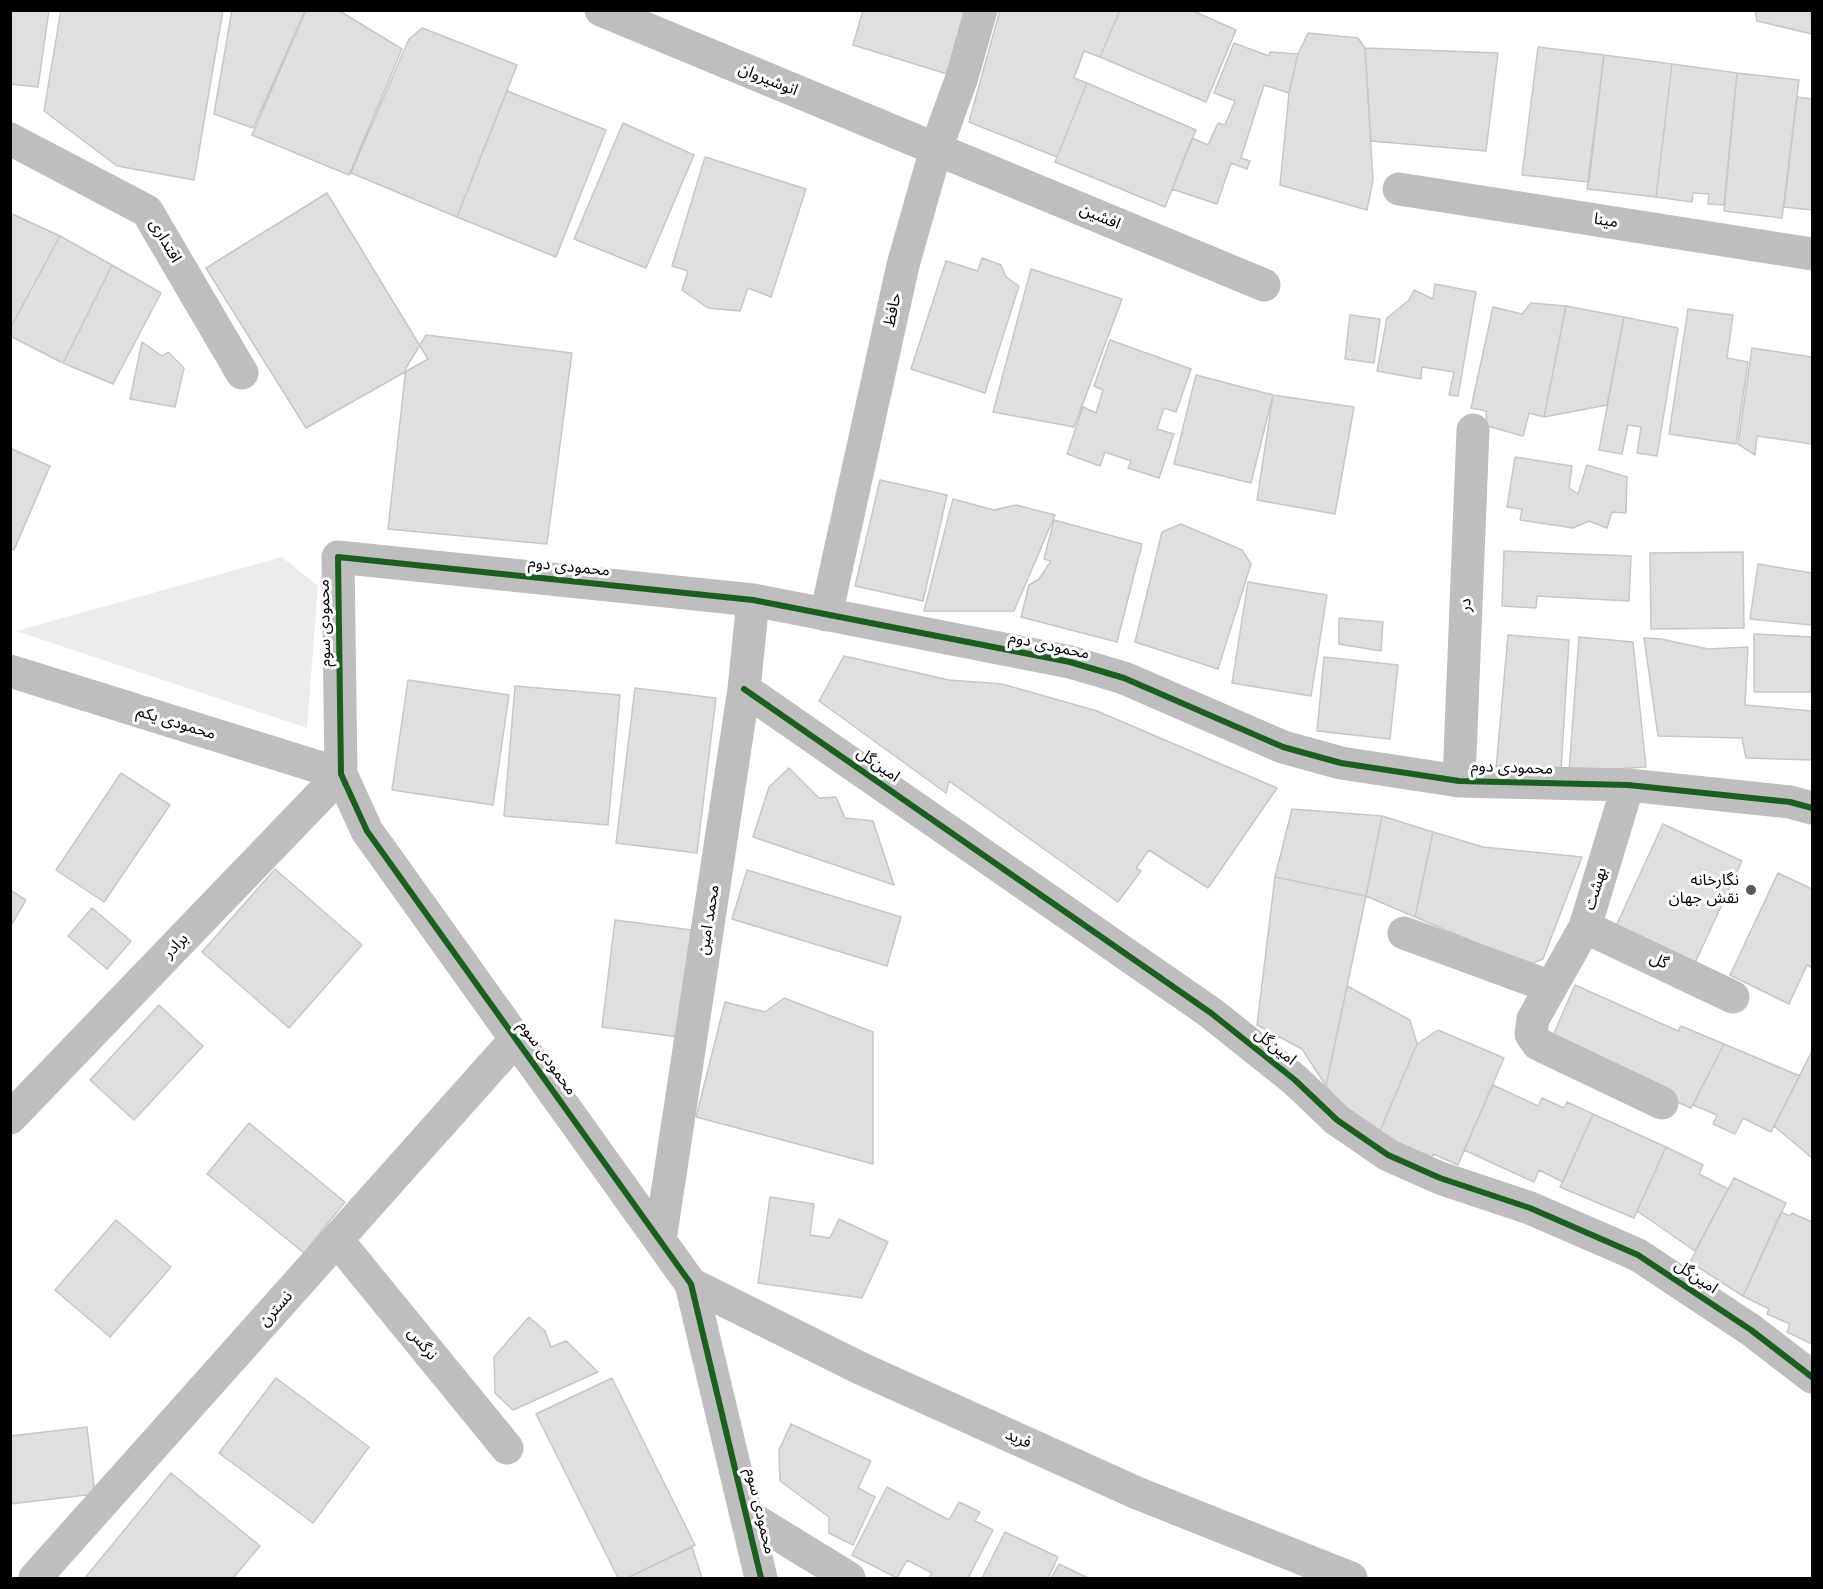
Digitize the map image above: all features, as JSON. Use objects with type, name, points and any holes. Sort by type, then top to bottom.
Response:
[{"type":"street","name":"انوشیروان","points":[[601,10],[936,149]]},
{"type":"street","name":"حافظ","points":[[826,615],[903,265],[936,149],[962,77],[981,10]]},
{"type":"street","name":"اقتداری","points":[[10,139],[147,211],[242,374]]},
{"type":"street","name":"افشین","points":[[936,149],[1264,285]]},
{"type":"street","name":"مینا","points":[[1399,189],[1812,254]]},
{"type":"street","name":"در","points":[[1459,781],[1473,430]]},
{"type":"street","name":"محمودی دوم","points":[[338,557],[753,600],[1070,662],[1124,678],[1282,747],[1341,763],[1459,781],[1628,785],[1790,802],[1812,808]]},
{"type":"street","name":"محمودی سوم","points":[[338,557],[340,774],[368,831],[691,1284],[761,1578]]},
{"type":"street","name":"محمد امین","points":[[660,1240],[744,689],[753,600]]},
{"type":"street","name":"محمودی یکم","points":[[10,671],[340,774]]},
{"type":"street","name":"امین‌گل","points":[[744,689],[1211,1013],[1295,1080],[1337,1120],[1388,1155],[1440,1178],[1530,1208],[1638,1255],[1751,1330],[1812,1377]]},
{"type":"street","name":"برادر","points":[[10,1118],[340,774]]},
{"type":"street","name":"بهشت","points":[[1628,785],[1585,927],[1533,1019],[1531,1034],[1538,1044],[1662,1103]]},
{"type":"street","name":"گل","points":[[1585,927],[1733,997]]},
{"type":"street","points":[[1404,933],[1551,987]]},
{"type":"street","name":"نسترن","points":[[35,1578],[516,1040]]},
{"type":"street","name":"نرگس","points":[[337,1240],[507,1448]]},
{"type":"street","name":"فرید","points":[[691,1284],[862,1369],[1137,1493],[1352,1578]]},
{"type":"street","points":[[748,1516],[849,1578]]},
{"type":"shaded area","points":[[282,557],[318,586],[307,728],[16,631]]},
{"type":"building","points":[[10,10],[49,10],[38,87],[10,84]]},
{"type":"building","points":[[61,10],[223,10],[194,180],[117,166],[44,111]]},
{"type":"building","points":[[232,10],[305,11],[253,128],[214,114]]},
{"type":"building","points":[[306,10],[338,10],[402,49],[349,175],[252,135]]},
{"type":"building","points":[[863,10],[977,10],[957,77],[853,45]]},
{"type":"building","points":[[1000,10],[1120,10],[1100,57],[1084,51],[1074,78],[1087,83],[1057,157],[969,122]]},
{"type":"building","points":[[1120,10],[1191,10],[1236,30],[1206,102],[1100,57]]},
{"type":"building","points":[[1755,10],[1810,10],[1812,34],[1757,21]]},
{"type":"building","points":[[422,28],[517,65],[457,217],[351,173],[409,39]]},
{"type":"building","points":[[1308,33],[1358,38],[1365,48],[1373,180],[1367,210],[1280,185],[1289,93],[1298,54]]},
{"type":"building","points":[[1234,43],[1269,56],[1270,52],[1298,54],[1289,93],[1264,85],[1241,158],[1250,161],[1247,169],[1231,163],[1217,204],[1172,189],[1192,138],[1208,145],[1218,123],[1225,125],[1235,101],[1214,93]]},
{"type":"building","points":[[1538,47],[1604,55],[1589,182],[1522,175]]},
{"type":"building","points":[[1365,48],[1498,53],[1486,151],[1371,141]]},
{"type":"building","points":[[1604,55],[1672,64],[1656,197],[1587,189]]},
{"type":"building","points":[[1672,64],[1737,73],[1724,205],[1708,204],[1709,194],[1693,193],[1692,202],[1656,197]]},
{"type":"building","points":[[1737,73],[1799,80],[1782,218],[1724,211]]},
{"type":"building","points":[[1087,83],[1196,130],[1165,207],[1055,162]]},
{"type":"building","points":[[507,91],[606,130],[556,257],[457,217]]},
{"type":"building","points":[[1797,97],[1812,99],[1812,210],[1784,207]]},
{"type":"building","points":[[623,123],[694,155],[646,268],[574,239]]},
{"type":"building","points":[[705,157],[806,189],[771,297],[748,288],[740,311],[708,308],[682,290],[688,271],[672,266]]},
{"type":"building","points":[[327,193],[428,359],[306,428],[206,268]]},
{"type":"building","points":[[10,213],[60,236],[10,329]]},
{"type":"building","points":[[60,236],[112,265],[63,363],[10,336],[10,329]]},
{"type":"building","points":[[982,258],[1001,265],[1006,277],[1019,286],[985,393],[911,369],[946,261],[978,271]]},
{"type":"building","points":[[112,265],[161,293],[113,384],[63,363]]},
{"type":"building","points":[[1031,269],[1122,299],[1074,427],[993,412]]},
{"type":"building","points":[[1435,284],[1476,292],[1458,396],[1449,395],[1454,372],[1422,367],[1421,379],[1377,371],[1387,318],[1409,300],[1414,290],[1433,299]]},
{"type":"building","points":[[1531,303],[1566,306],[1544,417],[1529,413],[1523,436],[1487,426],[1486,411],[1471,408],[1493,307],[1522,314]]},
{"type":"building","points":[[1566,306],[1624,317],[1607,405],[1544,417]]},
{"type":"building","points":[[1688,309],[1733,315],[1727,358],[1748,362],[1736,444],[1669,434]]},
{"type":"building","points":[[1350,315],[1380,319],[1374,363],[1345,359]]},
{"type":"building","points":[[1624,317],[1678,328],[1657,456],[1637,453],[1641,427],[1628,425],[1622,454],[1599,450]]},
{"type":"building","points":[[426,335],[572,353],[547,544],[388,529],[406,368]]},
{"type":"building","points":[[1110,340],[1191,369],[1176,412],[1164,408],[1157,429],[1174,434],[1159,478],[1128,468],[1131,461],[1105,452],[1100,466],[1067,454],[1083,407],[1096,413],[1103,390],[1094,386]]},
{"type":"building","points":[[142,342],[162,356],[168,352],[184,368],[175,407],[130,399]]},
{"type":"building","points":[[1752,348],[1812,357],[1812,444],[1757,436],[1755,455],[1738,444]]},
{"type":"building","points":[[1196,375],[1273,395],[1251,483],[1174,464]]},
{"type":"building","points":[[1273,395],[1354,407],[1335,514],[1257,500]]},
{"type":"building","points":[[10,448],[50,466],[14,550],[10,548]]},
{"type":"building","points":[[1515,457],[1572,466],[1569,488],[1578,494],[1587,465],[1627,477],[1626,513],[1612,512],[1607,528],[1589,521],[1573,528],[1520,520],[1522,509],[1507,507]]},
{"type":"building","points":[[880,480],[947,495],[923,601],[855,586]]},
{"type":"building","points":[[953,499],[994,510],[1016,505],[1055,515],[1014,611],[924,611]]},
{"type":"building","points":[[1054,520],[1142,544],[1117,642],[1021,617],[1029,585],[1039,579],[1051,561],[1044,559]]},
{"type":"building","points":[[1181,524],[1242,550],[1251,564],[1218,669],[1135,642],[1162,532]]},
{"type":"building","points":[[1504,551],[1631,556],[1629,601],[1537,596],[1536,608],[1502,606]]},
{"type":"building","points":[[1743,552],[1744,628],[1651,629],[1650,553]]},
{"type":"building","points":[[1758,564],[1812,573],[1812,625],[1750,619]]},
{"type":"building","points":[[1248,582],[1327,595],[1311,696],[1232,683]]},
{"type":"building","points":[[1339,618],[1383,622],[1381,651],[1339,644]]},
{"type":"building","points":[[1754,634],[1811,637],[1811,692],[1754,692]]},
{"type":"building","points":[[1508,635],[1569,640],[1561,771],[1496,770]]},
{"type":"building","points":[[1579,637],[1633,642],[1646,767],[1569,772]]},
{"type":"building","points":[[1644,638],[1661,639],[1708,649],[1748,647],[1745,705],[1812,711],[1812,760],[1746,758],[1742,738],[1658,736]]},
{"type":"building","points":[[844,656],[949,680],[1002,684],[1097,711],[1277,788],[1208,888],[1149,850],[1136,868],[1141,871],[1118,902],[949,781],[946,793],[819,701]]},
{"type":"building","points":[[1324,657],[1398,665],[1390,739],[1317,731]]},
{"type":"building","points":[[408,680],[509,695],[493,805],[392,790]]},
{"type":"building","points":[[515,686],[620,695],[608,825],[504,816]]},
{"type":"building","points":[[635,688],[716,698],[697,853],[616,843]]},
{"type":"building","points":[[789,768],[819,798],[836,797],[845,818],[873,821],[894,885],[753,837],[769,787]]},
{"type":"building","points":[[121,773],[170,805],[104,902],[56,870]]},
{"type":"building","points":[[1292,809],[1382,816],[1366,896],[1275,877]]},
{"type":"building","points":[[1382,816],[1433,832],[1415,917],[1366,896]]},
{"type":"building","points":[[1663,824],[1742,861],[1695,963],[1616,926]]},
{"type":"building","points":[[1433,832],[1483,847],[1582,857],[1543,959],[1528,965],[1415,917]]},
{"type":"building","points":[[275,869],[362,945],[289,1028],[202,952]]},
{"type":"building","points":[[747,870],[901,917],[887,966],[732,919]]},
{"type":"building","points":[[1778,873],[1812,889],[1812,968],[1807,965],[1789,1004],[1730,975]]},
{"type":"building","points":[[1275,877],[1366,896],[1326,1086],[1302,1049],[1257,1025]]},
{"type":"building","points":[[10,890],[26,900],[10,927]]},
{"type":"building","points":[[92,908],[131,941],[107,969],[68,936]]},
{"type":"building","points":[[615,920],[692,930],[679,1037],[602,1027]]},
{"type":"building","points":[[1575,985],[1678,1031],[1681,1026],[1724,1044],[1691,1108],[1548,1047]]},
{"type":"building","points":[[1347,986],[1410,1020],[1417,1044],[1376,1140],[1351,1117],[1326,1086]]},
{"type":"building","points":[[784,998],[873,1032],[873,1164],[696,1117],[725,1002],[765,1012]]},
{"type":"building","points":[[159,1005],[203,1046],[134,1120],[90,1080]]},
{"type":"building","points":[[1438,1030],[1504,1058],[1458,1165],[1433,1154],[1431,1159],[1376,1140],[1417,1044]]},
{"type":"building","points":[[1724,1044],[1800,1076],[1771,1132],[1743,1118],[1735,1134],[1713,1124],[1717,1115],[1693,1105]]},
{"type":"building","points":[[1812,1051],[1812,1158],[1774,1126]]},
{"type":"building","points":[[1493,1085],[1538,1106],[1542,1098],[1564,1108],[1567,1102],[1593,1114],[1563,1182],[1539,1170],[1534,1182],[1464,1150]]},
{"type":"building","points":[[1593,1114],[1666,1147],[1634,1218],[1560,1187]]},
{"type":"building","points":[[249,1123],[345,1202],[304,1253],[207,1174]]},
{"type":"building","points":[[1666,1147],[1703,1165],[1699,1174],[1728,1189],[1695,1251],[1637,1211]]},
{"type":"building","points":[[1734,1178],[1786,1203],[1743,1296],[1690,1262]]},
{"type":"building","points":[[770,1197],[814,1204],[810,1235],[830,1238],[839,1219],[888,1242],[862,1298],[758,1283]]},
{"type":"building","points":[[1781,1212],[1790,1216],[1792,1213],[1812,1222],[1812,1344],[1787,1332],[1790,1324],[1767,1314],[1769,1309],[1743,1296]]},
{"type":"building","points":[[116,1220],[171,1267],[110,1337],[55,1290]]},
{"type":"building","points":[[529,1317],[545,1331],[551,1347],[566,1341],[598,1372],[513,1410],[495,1393],[494,1357]]},
{"type":"building","points":[[276,1378],[369,1447],[313,1523],[219,1453]]},
{"type":"building","points":[[612,1378],[695,1545],[627,1578],[618,1578],[536,1414]]},
{"type":"building","points":[[791,1424],[871,1461],[858,1488],[875,1497],[853,1545],[829,1533],[829,1517],[780,1481],[779,1450]]},
{"type":"building","points":[[87,1427],[95,1494],[10,1504],[10,1436]]},
{"type":"building","points":[[171,1473],[260,1546],[233,1578],[85,1578]]},
{"type":"building","points":[[887,1487],[949,1520],[959,1502],[980,1512],[975,1521],[993,1530],[968,1578],[929,1578],[932,1573],[907,1560],[897,1578],[852,1555]]},
{"type":"building","points":[[1005,1532],[1058,1557],[1048,1578],[982,1578]]},
{"type":"building","points":[[692,1547],[702,1578],[627,1578]]},
{"type":"building","points":[[1059,1564],[1088,1578],[1051,1578]]},
{"type":"cycle path","points":[[761,1578],[691,1284],[367,831],[341,774],[338,557],[753,600],[1070,662],[1124,678],[1283,747],[1341,763],[1459,781],[1628,785],[1790,802],[1812,808]]},
{"type":"cycle path","points":[[744,689],[1211,1013],[1295,1080],[1337,1120],[1388,1155],[1440,1178],[1530,1208],[1638,1255],[1751,1330],[1812,1377]]},
{"type":"place","name":"نگارخانه نقش جهان","points":[[1751,890]]}]
